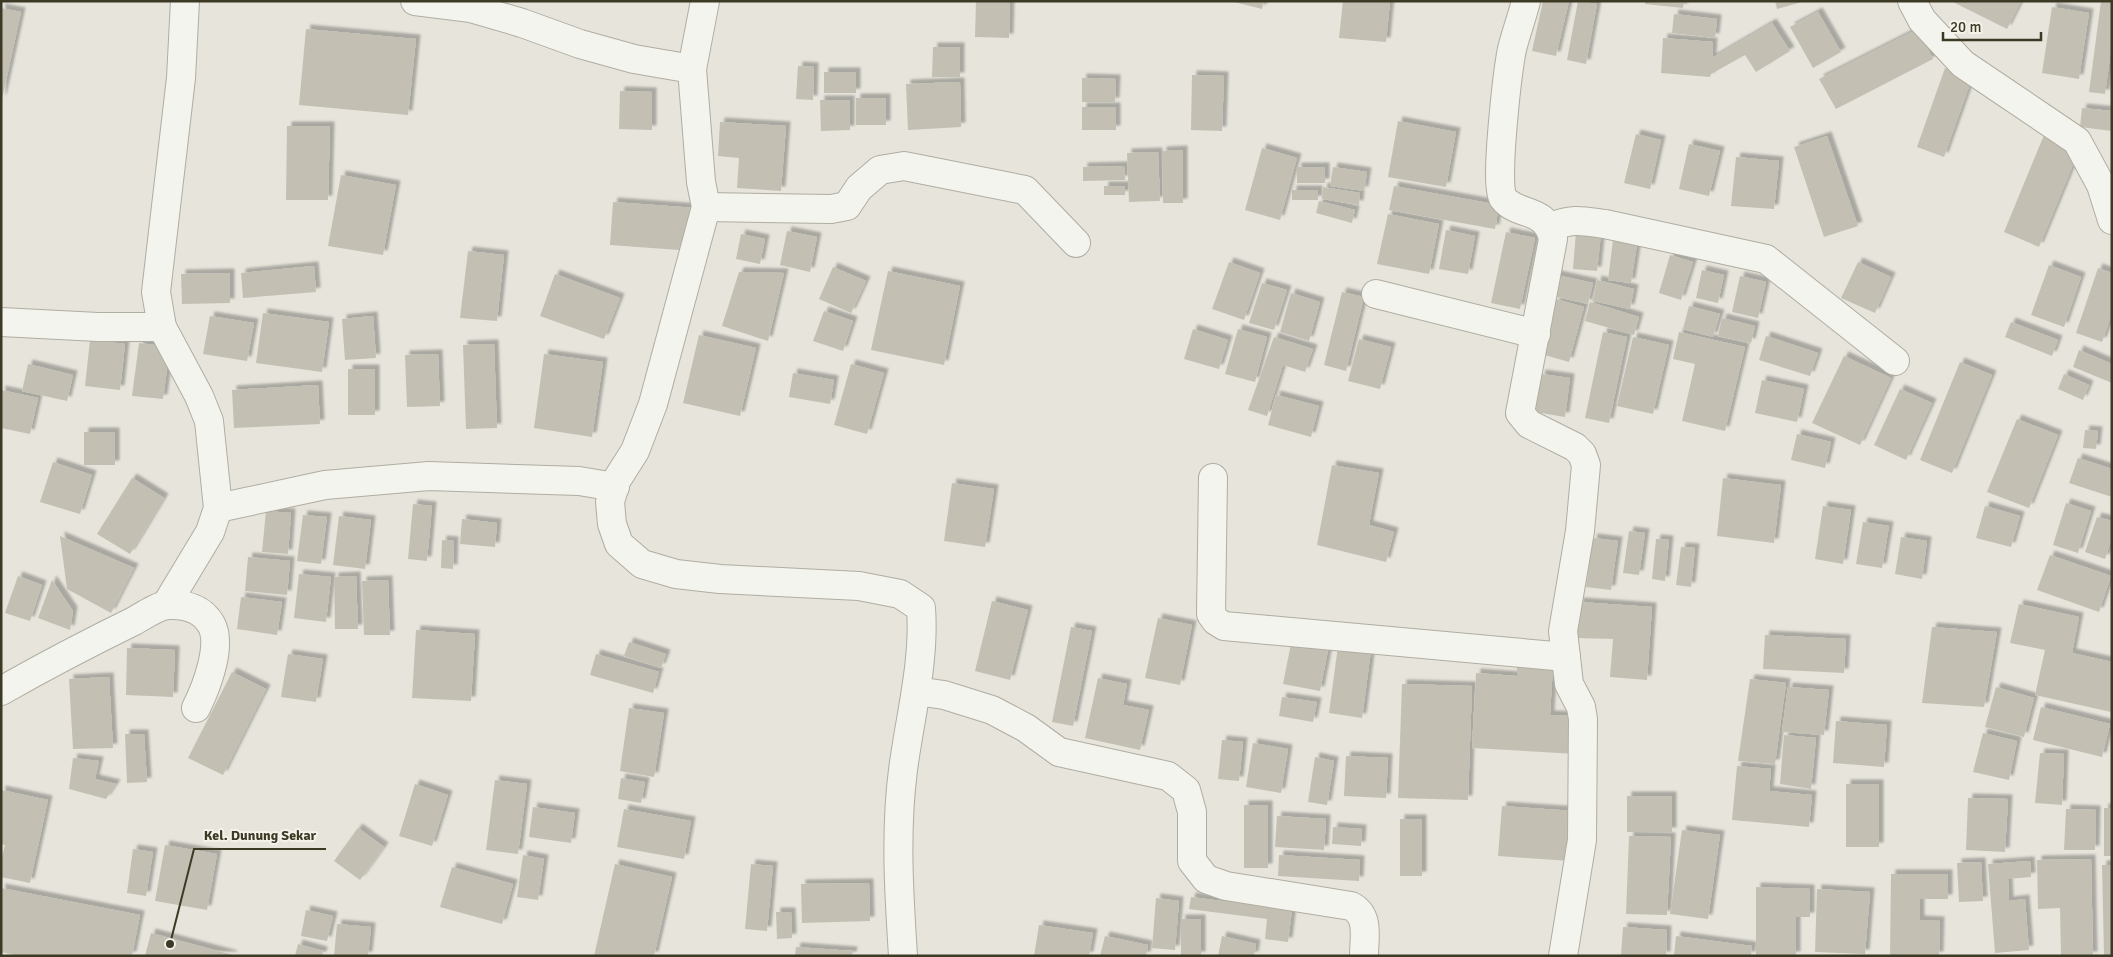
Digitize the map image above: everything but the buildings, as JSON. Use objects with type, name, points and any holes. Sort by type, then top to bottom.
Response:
[{"type":"street","points":[[166,605],[210,532],[218,508],[209,421],[200,396],[162,327],[156,292],[181,78],[185,1]]},
{"type":"street","points":[[416,1],[472,8],[522,22],[580,44],[634,59],[692,69]]},
{"type":"street","points":[[705,1],[692,69],[701,182],[706,207],[653,404],[635,450],[614,487],[610,502],[612,524],[619,544],[642,564],[676,574],[720,579],[859,586],[900,594],[921,608],[923,636],[903,771],[897,852],[903,956]]},
{"type":"street","points":[[1526,1],[1511,59],[1502,123],[1501,192],[1509,203],[1541,219],[1551,227],[1553,240],[1520,413],[1528,424],[1575,447],[1582,454],[1586,464],[1580,531],[1564,631],[1569,684],[1581,707],[1583,719],[1582,840],[1563,956]]},
{"type":"street","points":[[1912,1],[1922,20],[1964,64],[2077,141],[2101,184],[2112,220]]},
{"type":"street","points":[[706,207],[831,209],[847,206],[859,188],[880,170],[904,166],[1025,190],[1076,243]]},
{"type":"street","points":[[1551,227],[1566,221],[1579,220],[1766,259],[1895,361]]},
{"type":"street","points":[[1376,294],[1536,334]]},
{"type":"street","points":[[1,322],[98,327],[162,327]]},
{"type":"street","points":[[218,508],[325,486],[429,476],[579,481],[614,487]]},
{"type":"street","points":[[1214,478],[1211,614],[1216,621],[1224,626],[1566,657]]},
{"type":"street","points":[[1,690],[71,651],[166,605],[188,606],[203,613],[212,626],[216,645],[205,691],[196,708]]},
{"type":"street","points":[[916,691],[944,695],[992,710],[1026,728],[1059,752],[1168,776],[1186,790],[1192,812],[1192,861],[1206,879],[1226,886],[1351,906],[1360,911],[1364,918],[1364,956]]},
{"type":"place","name":"Kel. Dunung Sekar","points":[[170,944]]}]
